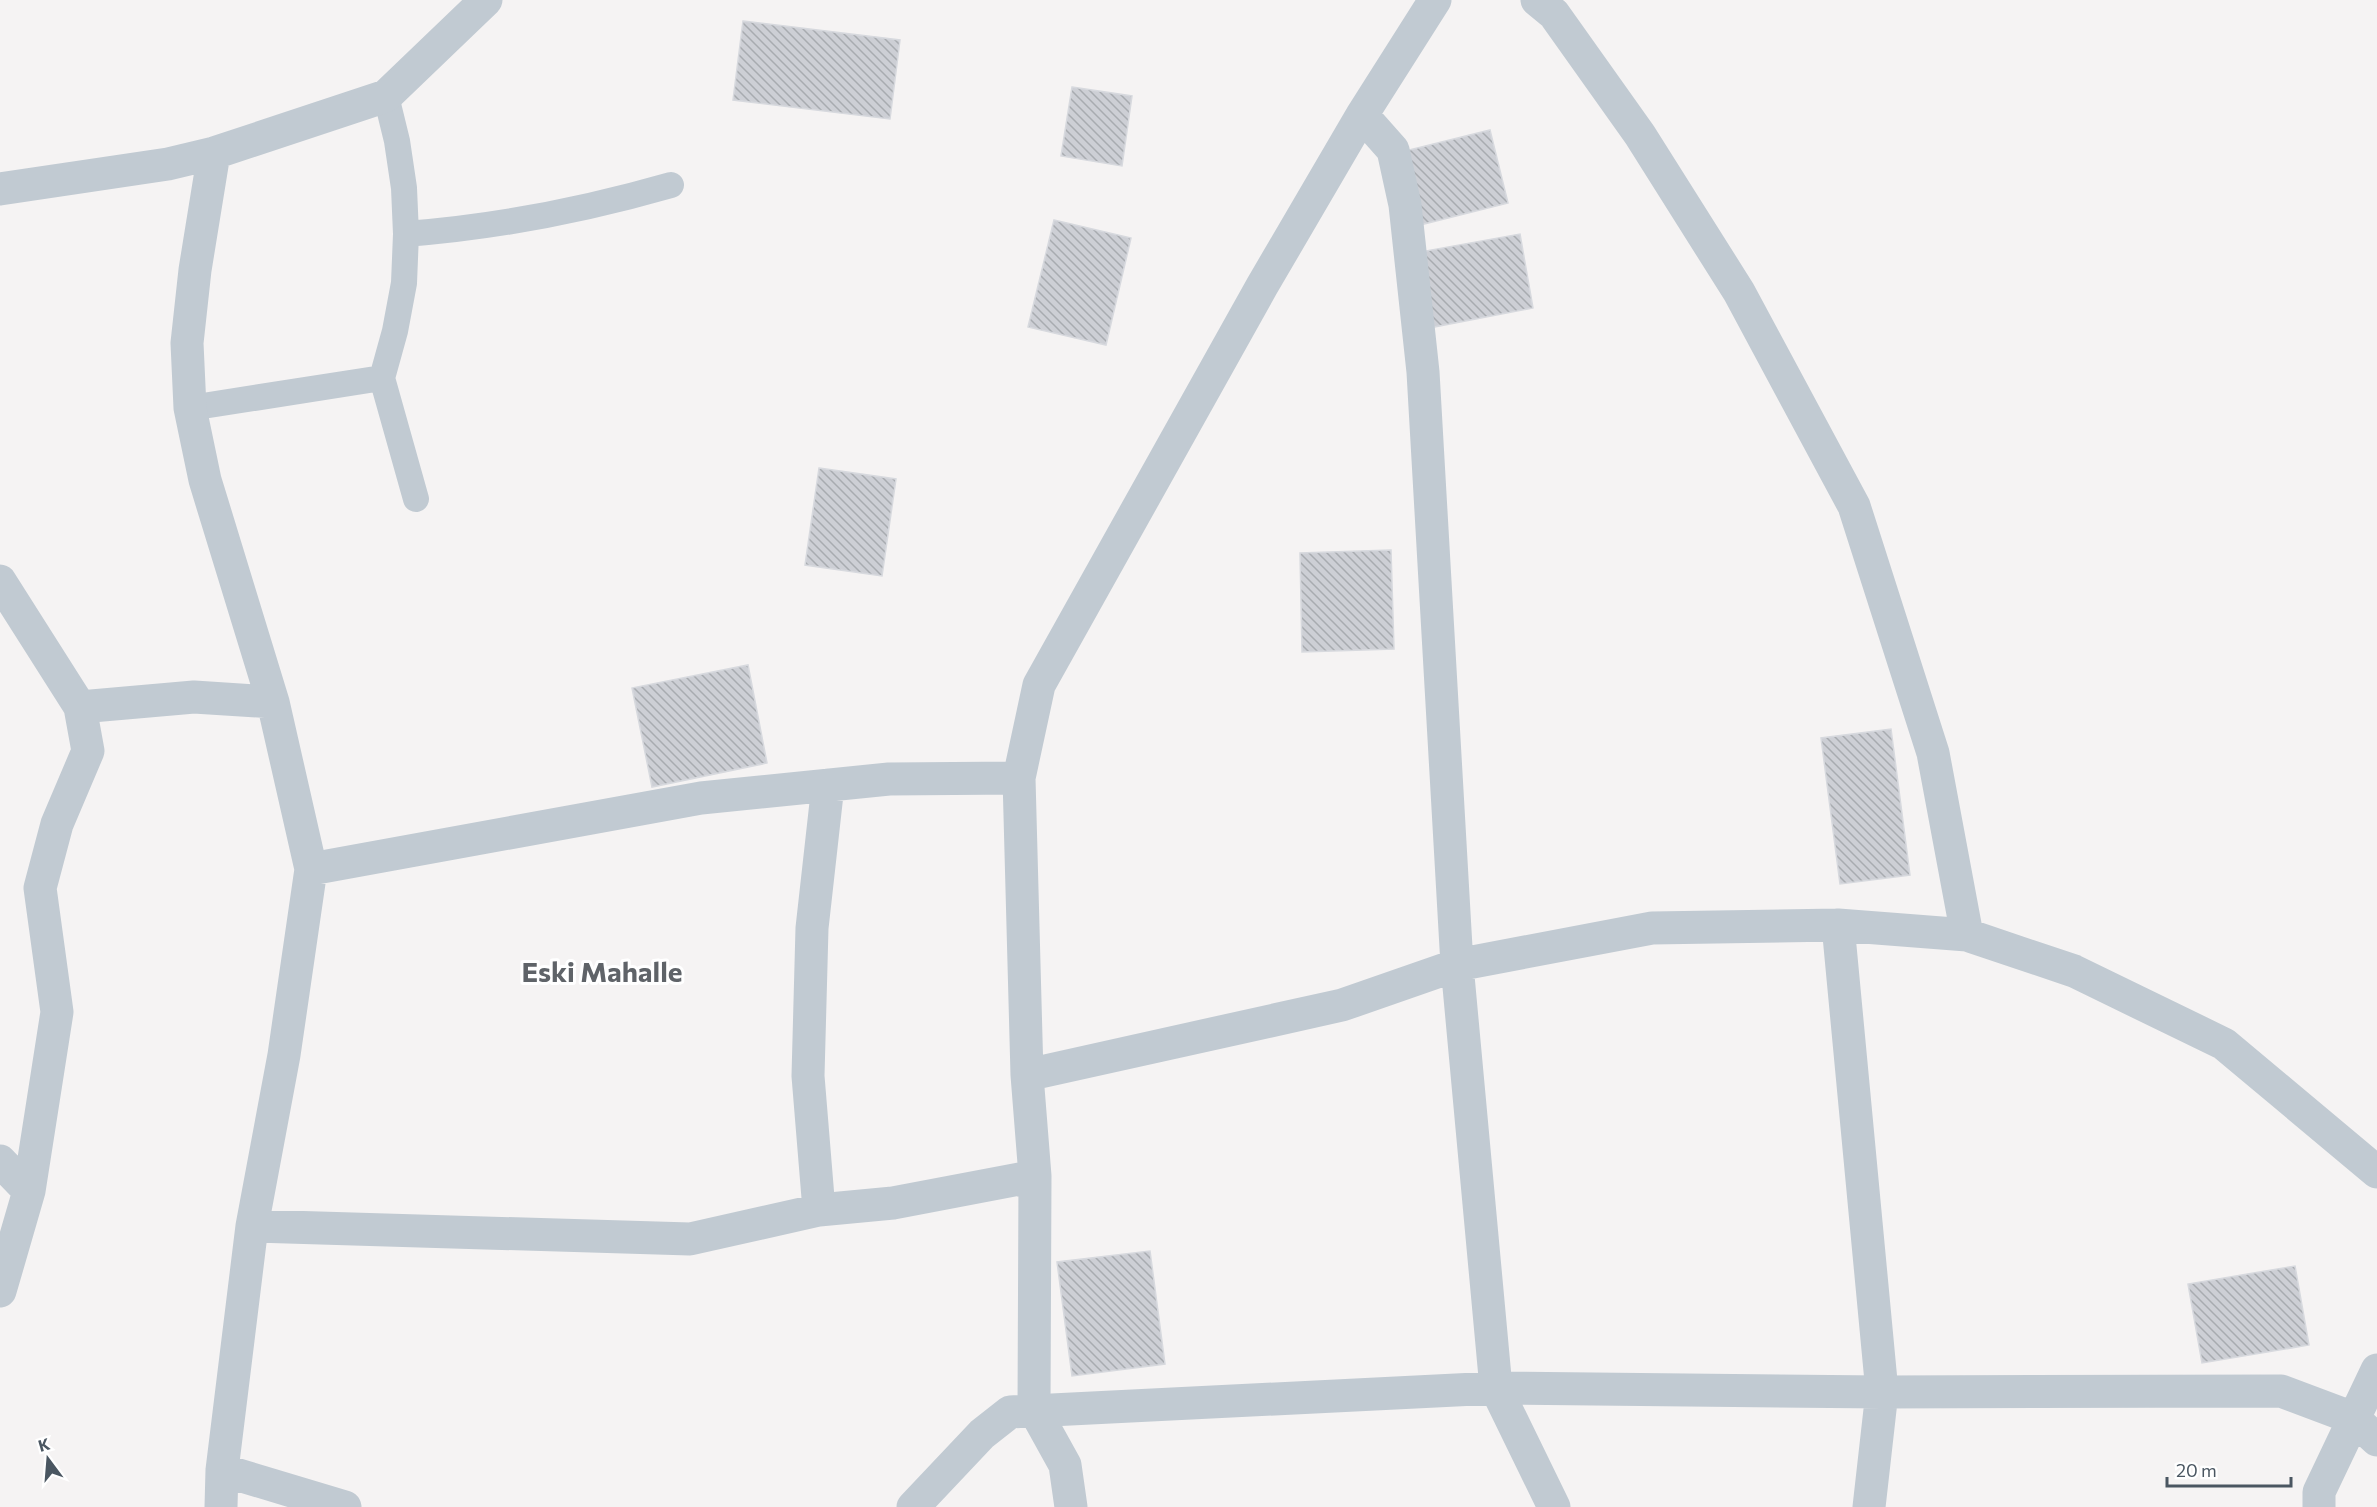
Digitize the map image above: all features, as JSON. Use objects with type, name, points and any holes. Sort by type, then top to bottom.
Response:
[{"type":"street","points":[[0,189],[168,164],[214,153],[386,96],[486,0]]},
{"type":"street","points":[[1071,1507],[1065,1465],[1034,1409],[1035,1176],[1027,1075],[1019,778],[1039,685],[1262,286],[1362,115],[1435,0]]},
{"type":"street","points":[[1537,0],[1554,14],[1640,135],[1727,272],[1854,506],[1933,753],[1967,935]]},
{"type":"street","points":[[1362,115],[1394,150],[1407,217],[1424,372],[1457,965],[1496,1388],[1554,1507]]},
{"type":"street","points":[[214,153],[195,270],[187,343],[190,408],[205,480],[273,702],[311,869],[284,1055],[252,1226],[222,1470],[220,1507]]},
{"type":"street","points":[[0,581],[80,707],[88,751],[57,824],[40,888],[57,1012],[28,1191],[0,1291]]},
{"type":"street","points":[[80,707],[194,697],[273,702]]},
{"type":"street","points":[[311,869],[700,798],[889,779],[1019,778]]},
{"type":"street","points":[[819,1210],[808,1076],[812,928],[828,785]]},
{"type":"street","points":[[1838,925],[1882,1392],[1869,1507]]},
{"type":"street","points":[[1027,1075],[1342,1005],[1457,965],[1652,928],[1838,925],[1967,935],[2074,971],[2224,1044],[2377,1172]]},
{"type":"street","points":[[0,1161],[28,1191]]},
{"type":"street","points":[[252,1226],[690,1239],[819,1210],[893,1203],[1035,1176]]},
{"type":"street","points":[[2319,1507],[2319,1492],[2377,1370]]},
{"type":"street","points":[[913,1507],[982,1434],[1010,1412],[1034,1409],[1496,1388],[1882,1392],[2281,1391],[2353,1418],[2377,1440]]},
{"type":"street","points":[[222,1470],[345,1507]]},
{"type":"lane","points":[[386,96],[397,141],[404,188],[406,234],[404,283],[395,331],[382,378],[416,499]]},
{"type":"lane","points":[[406,234],[500,225],[558,215],[671,185]]},
{"type":"lane","points":[[190,408],[382,378]]},
{"type":"building","points":[[743,21],[900,40],[890,119],[733,100]]},
{"type":"building","points":[[1072,87],[1132,96],[1122,166],[1061,156]]},
{"type":"building","points":[[1490,130],[1508,203],[1420,225],[1401,152]]},
{"type":"building","points":[[1054,220],[1131,238],[1106,345],[1028,327]]},
{"type":"building","points":[[1520,234],[1533,308],[1434,327],[1420,252]]},
{"type":"building","points":[[819,468],[896,479],[882,576],[805,565]]},
{"type":"building","points":[[1391,550],[1394,649],[1302,652],[1300,553]]},
{"type":"building","points":[[748,665],[767,763],[652,787],[632,688]]},
{"type":"building","points":[[1891,729],[1910,875],[1840,884],[1821,738]]},
{"type":"building","points":[[1150,1251],[1165,1364],[1072,1376],[1057,1262]]},
{"type":"building","points":[[2295,1266],[2309,1345],[2202,1363],[2188,1284]]},
{"type":"district","name":"Eski Mahalle","points":[[602,971]]}]
